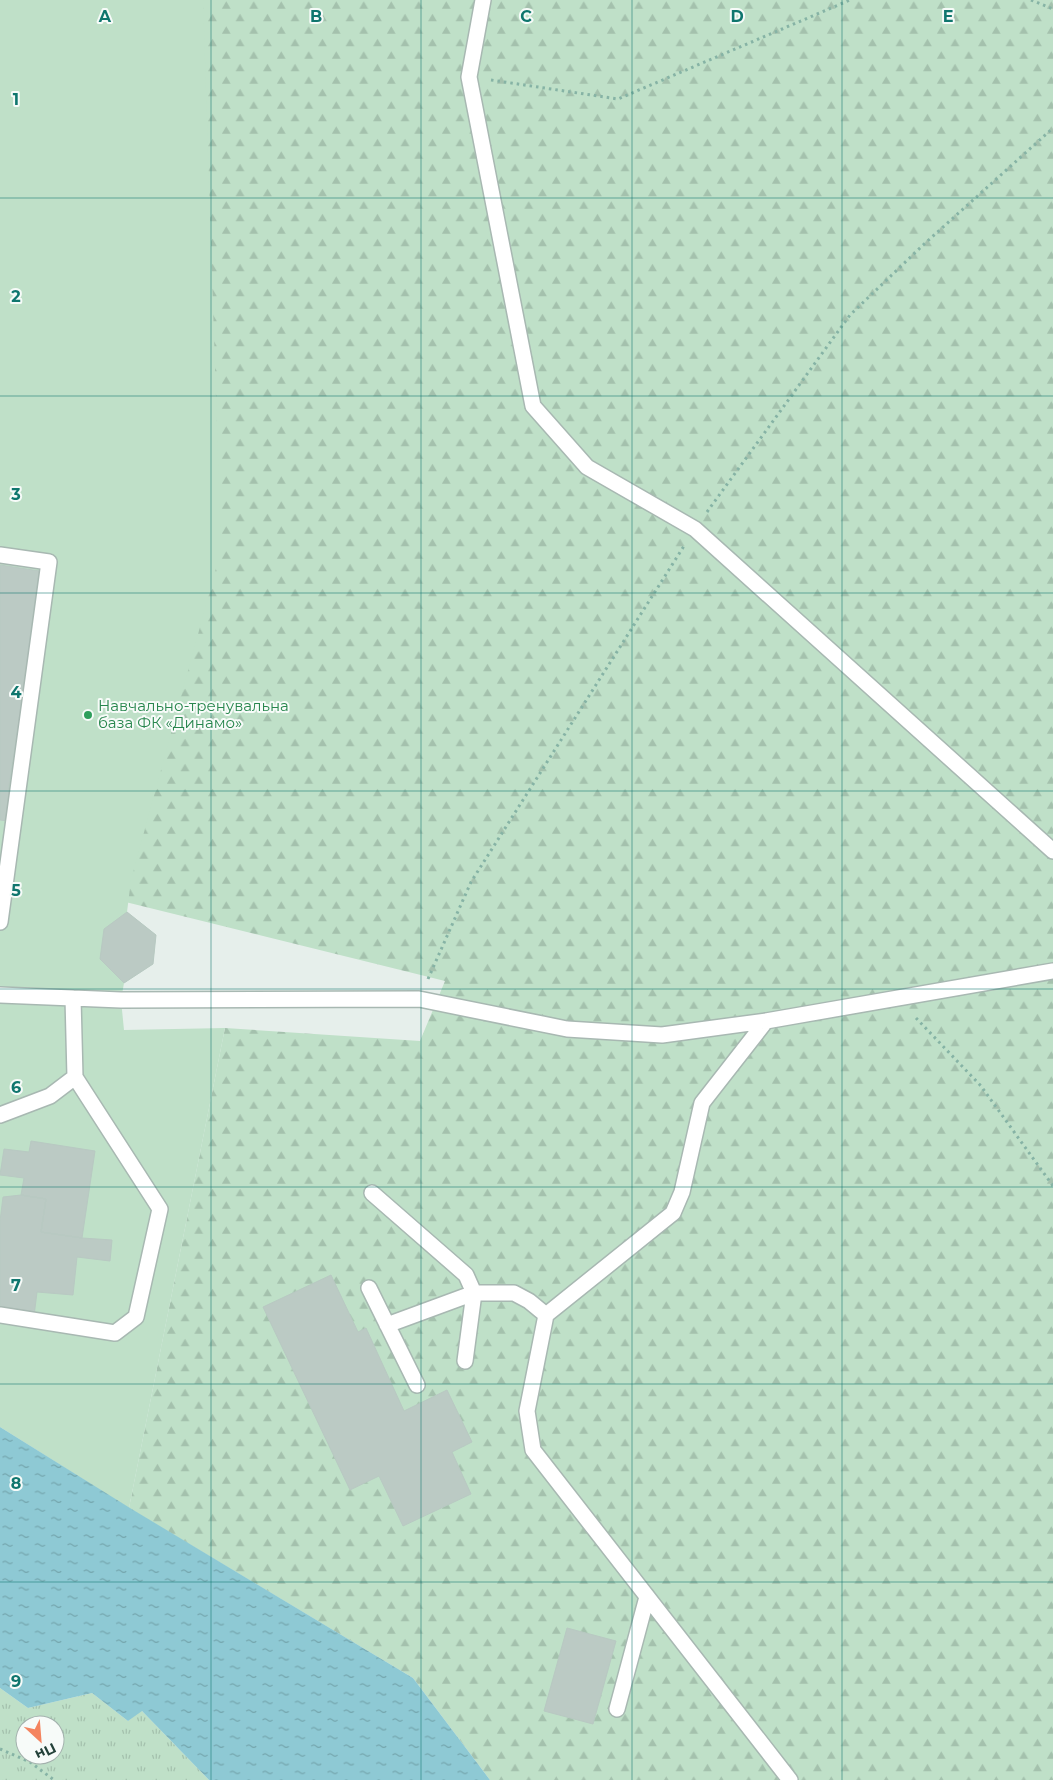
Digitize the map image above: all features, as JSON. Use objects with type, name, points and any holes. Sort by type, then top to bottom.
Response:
[{"type":"lane","points":[[482,0],[469,77],[533,406],[587,467],[695,529],[1053,851]]},
{"type":"lane","points":[[0,555],[48,562],[0,922]]},
{"type":"lane","points":[[0,995],[122,1000],[419,999],[567,1029],[662,1035],[766,1021],[1053,971]]},
{"type":"lane","points":[[0,1315],[115,1333],[136,1317],[160,1209],[75,1077],[73,998]]},
{"type":"lane","points":[[766,1021],[702,1103],[682,1192],[674,1213],[546,1315],[527,1411],[533,1450],[790,1780]]},
{"type":"lane","points":[[0,1115],[50,1096],[75,1077]]},
{"type":"lane","points":[[372,1193],[466,1275],[474,1293],[465,1361]]},
{"type":"lane","points":[[369,1288],[417,1385]]},
{"type":"lane","points":[[387,1325],[474,1293],[514,1293],[546,1315]]},
{"type":"lane","points":[[617,1709],[647,1597]]},
{"type":"path","points":[[469,77],[618,98],[850,0]]},
{"type":"path","points":[[1031,0],[1053,9]]},
{"type":"path","points":[[419,999],[471,882],[695,529],[850,315],[922,246],[1053,128]]},
{"type":"path","points":[[897,998],[981,1086],[1053,1186]]},
{"type":"path","points":[[0,1750],[30,1762],[54,1780]]},
{"type":"green space","points":[[0,0],[1053,0],[1053,1780],[490,1780],[413,1678],[129,1508],[225,1028],[420,1041],[445,981],[81,891]]},
{"type":"green space","name":"Навчально-тренувальна база ФК «Динамо»","points":[[0,0],[203,0],[221,550],[131,880],[127,912],[156,935],[153,964],[124,983],[121,1000],[124,1030],[225,1028],[129,1508],[0,1427]]},
{"type":"green space","points":[[0,1688],[28,1708],[92,1693],[128,1721],[141,1710],[209,1780],[0,1780]]},
{"type":"water","points":[[0,1427],[130,1508],[413,1678],[490,1780],[209,1780],[142,1711],[128,1721],[92,1693],[28,1708],[0,1688]]},
{"type":"building","points":[[0,565],[53,573],[24,761],[13,759],[8,792],[21,794],[17,822],[0,820]]},
{"type":"building","points":[[127,912],[156,935],[153,964],[124,983],[100,959],[104,929]]},
{"type":"building","points":[[31,1141],[95,1151],[82,1238],[41,1232],[46,1199],[21,1195],[24,1178],[0,1175],[4,1149],[29,1152]]},
{"type":"building","points":[[21,1195],[46,1199],[41,1232],[112,1240],[110,1261],[77,1257],[73,1295],[37,1292],[34,1316],[0,1312],[0,1221],[3,1197]]},
{"type":"building","points":[[331,1275],[358,1332],[366,1328],[404,1411],[447,1390],[472,1442],[452,1452],[471,1494],[403,1526],[379,1476],[350,1490],[263,1307]]},
{"type":"building","points":[[567,1628],[616,1641],[593,1724],[544,1711]]},
{"type":"place","name":"Навчально-тренувальна база ФК «Динамо»","points":[[88,715]]}]
